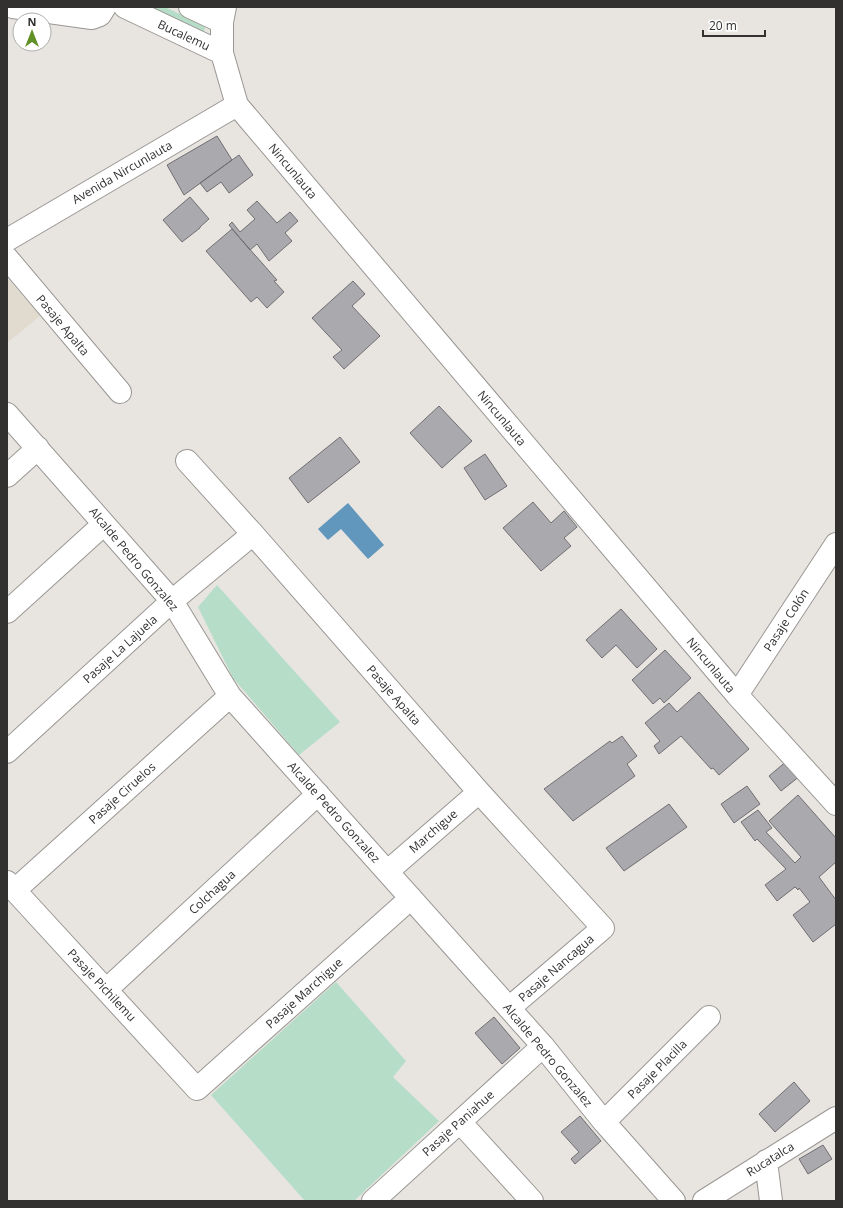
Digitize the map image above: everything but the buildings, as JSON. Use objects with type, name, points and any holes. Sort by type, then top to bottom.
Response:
[{"type":"street","points":[[13,7],[92,18],[100,14],[105,7]]},
{"type":"street","name":"Bucalemu","points":[[125,7],[222,53]]},
{"type":"street","points":[[190,7],[224,14]]},
{"type":"street","name":"Nincunlauta","points":[[224,14],[222,53],[237,105],[737,695],[836,804]]},
{"type":"street","name":"Avenida Nircunlauta","points":[[7,240],[237,105]]},
{"type":"street","name":"Pasaje Apalta","points":[[7,258],[120,392]]},
{"type":"street","name":"Alcalde Pedro Gonzalez","points":[[7,414],[172,601],[230,696],[543,1046],[604,1122],[674,1201]]},
{"type":"street","points":[[7,476],[38,448]]},
{"type":"street","name":"Pasaje Apalta","points":[[187,461],[253,534],[479,792],[602,928]]},
{"type":"street","points":[[7,612],[104,524]]},
{"type":"street","name":"Pasaje La Lajuela","points":[[7,752],[172,601],[253,534]]},
{"type":"street","name":"Pasaje Colón","points":[[737,695],[836,544]]},
{"type":"street","name":"Pasaje Ciruelos","points":[[11,886],[230,696]]},
{"type":"street","name":"Marchigue","points":[[388,871],[479,792]]},
{"type":"street","name":"Colchagua","points":[[106,990],[318,794]]},
{"type":"street","name":"Pasaje Pichilemu","points":[[11,886],[197,1089]]},
{"type":"street","name":"Pasaje Marchigue","points":[[197,1089],[411,898]]},
{"type":"street","name":"Pasaje Nancagua","points":[[509,1008],[602,928]]},
{"type":"street","name":"Pasaje Placilla","points":[[604,1122],[709,1016]]},
{"type":"street","name":"Pasaje Paniahue","points":[[382,1198],[460,1122],[543,1046]]},
{"type":"street","name":"Rucatalca","points":[[704,1201],[836,1118]]},
{"type":"street","points":[[460,1122],[532,1201]]},
{"type":"street","points":[[766,1161],[771,1201]]},
{"type":"shaded area","points":[[7,278],[40,316],[7,343]]},
{"type":"green space","points":[[146,7],[165,7],[203,25],[205,28],[204,31],[202,33]]},
{"type":"green space","points":[[217,585],[340,722],[299,755],[233,678],[198,607]]},
{"type":"green space","points":[[336,982],[406,1061],[393,1077],[439,1121],[354,1201],[305,1201],[211,1095]]},
{"type":"water","points":[[348,503],[384,545],[368,559],[341,529],[328,540],[318,529]]}]
